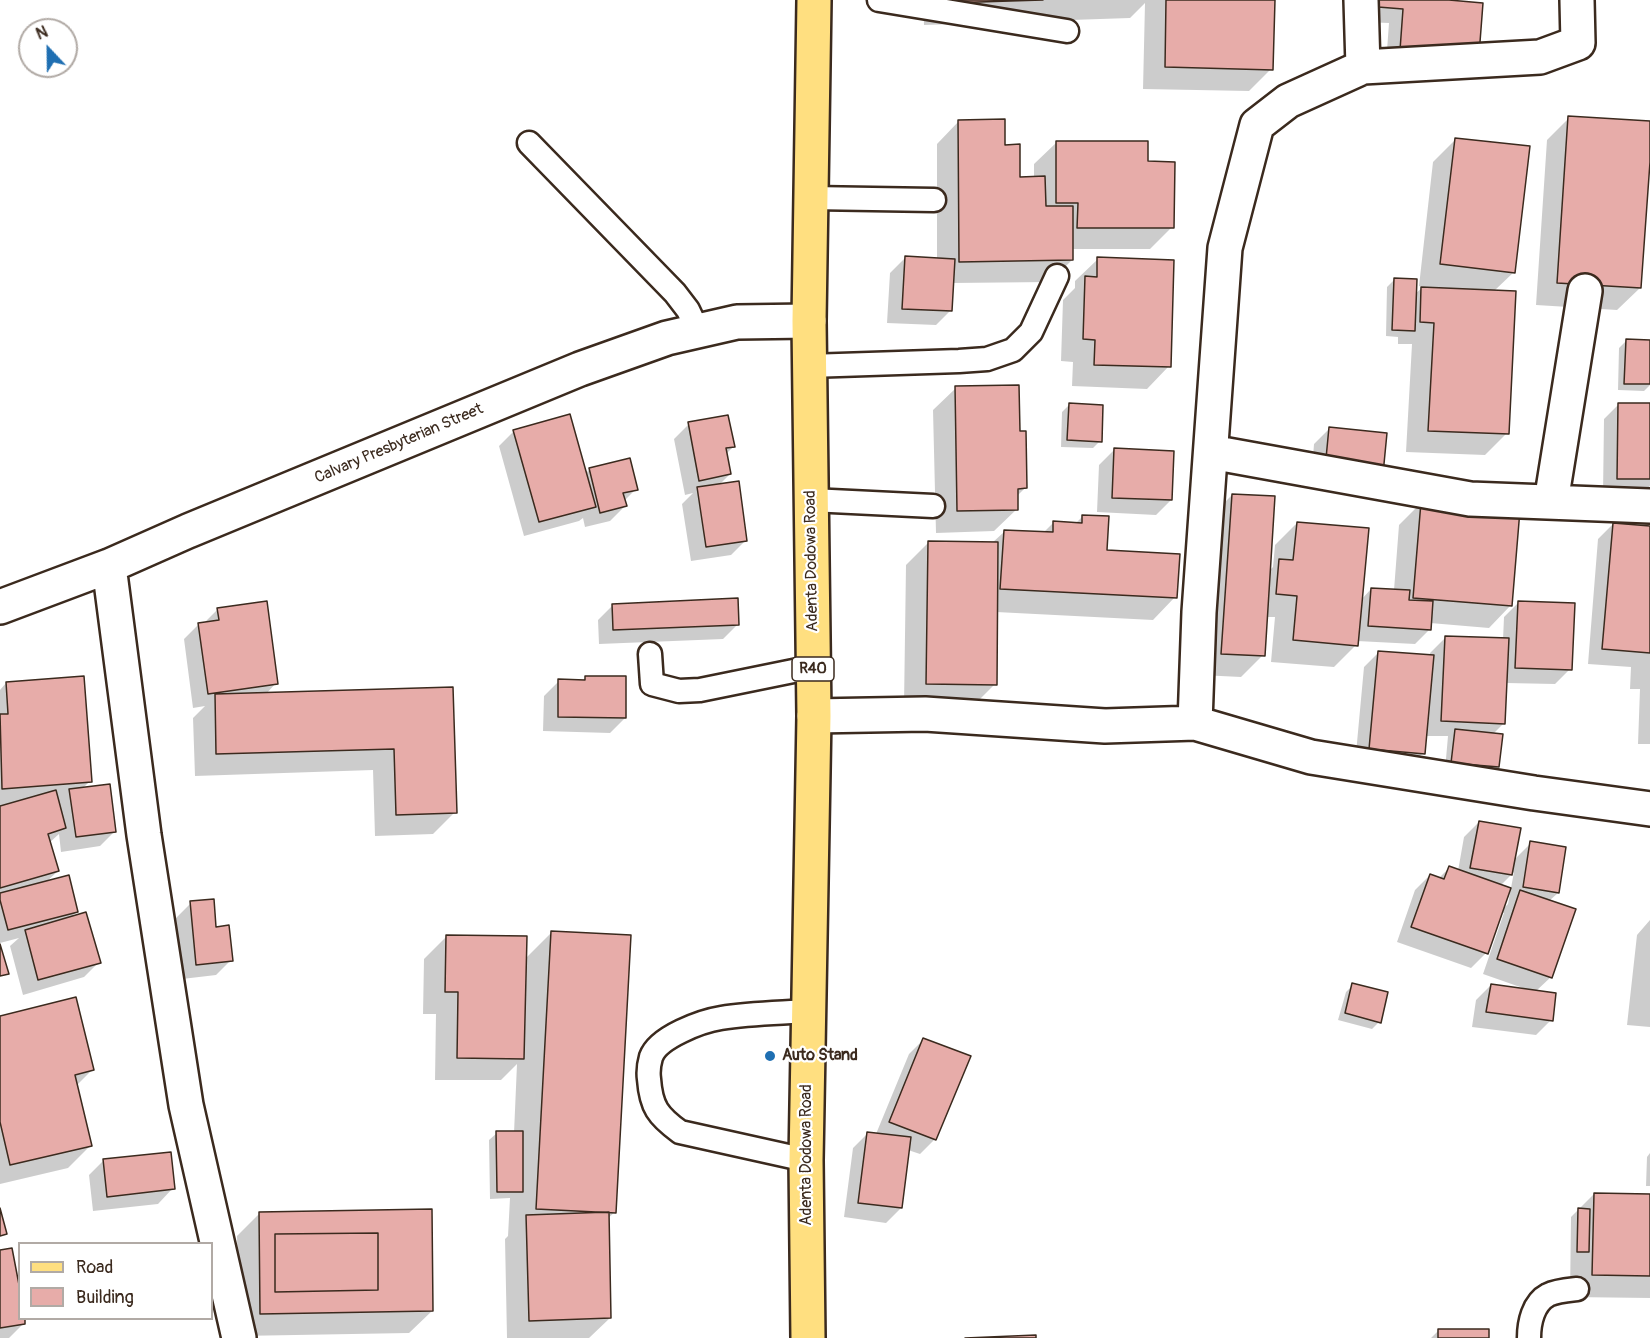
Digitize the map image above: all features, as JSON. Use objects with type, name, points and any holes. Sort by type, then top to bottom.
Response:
[{"type":"main road","name":"Adenta Dodowa Road","points":[[808,1338],[806,1161],[814,717],[809,321],[814,0]]},
{"type":"street","points":[[1361,0],[1364,67]]},
{"type":"street","points":[[1195,723],[1200,612],[1225,248],[1257,126],[1288,101],[1364,67],[1540,57],[1578,43],[1577,0]]},
{"type":"street","points":[[1551,502],[1585,291]]},
{"type":"street","name":"Calvary Presbyterian Street","points":[[0,607],[109,566],[188,531],[580,369],[667,338],[737,322],[809,321]]},
{"type":"street","points":[[1211,452],[1470,499],[1650,506]]},
{"type":"street","points":[[109,566],[144,835],[186,1105],[239,1338]]},
{"type":"street","points":[[814,717],[925,714],[1105,726],[1195,723],[1311,757],[1650,809]]},
{"type":"lane","points":[[879,0],[1067,31]]},
{"type":"lane","points":[[529,143],[675,293],[688,310],[698,331]]},
{"type":"lane","points":[[811,198],[934,200]]},
{"type":"lane","points":[[809,366],[987,359],[1013,350],[1031,332],[1057,276]]},
{"type":"lane","points":[[811,500],[933,506]]},
{"type":"lane","points":[[650,654],[652,684],[679,692],[700,690],[813,667]]},
{"type":"lane","points":[[806,1161],[680,1132],[663,1120],[655,1107],[648,1072],[651,1055],[664,1041],[683,1030],[720,1018],[808,1011]]},
{"type":"lane","points":[[1529,1338],[1529,1324],[1538,1302],[1549,1294],[1577,1289]]},
{"type":"building","points":[[945,0],[1043,0],[946,3]]},
{"type":"building","points":[[1166,0],[1275,0],[1273,70],[1165,67]]},
{"type":"building","points":[[1378,0],[1449,0],[1483,3],[1479,55],[1400,50],[1403,9],[1378,7]]},
{"type":"building","points":[[1568,116],[1650,121],[1650,162],[1641,288],[1557,283]]},
{"type":"building","points":[[1005,119],[1005,145],[1020,144],[1020,177],[1045,176],[1046,206],[1073,206],[1073,260],[959,262],[958,120]]},
{"type":"building","points":[[1455,138],[1530,146],[1515,273],[1440,264]]},
{"type":"building","points":[[1056,141],[1148,141],[1148,161],[1175,162],[1174,228],[1077,228],[1078,203],[1056,203]]},
{"type":"building","points":[[905,256],[955,259],[952,311],[902,309]]},
{"type":"building","points":[[1097,257],[1174,260],[1171,367],[1094,365],[1095,340],[1083,339],[1085,276],[1097,277]]},
{"type":"building","points":[[1394,278],[1417,279],[1415,331],[1392,330]]},
{"type":"building","points":[[1421,287],[1516,291],[1509,434],[1428,431],[1434,323],[1420,322]]},
{"type":"building","points":[[1626,339],[1650,340],[1650,384],[1624,384]]},
{"type":"building","points":[[1019,385],[1020,431],[1026,431],[1027,488],[1018,489],[1018,510],[957,511],[955,386]]},
{"type":"building","points":[[1069,403],[1103,405],[1102,442],[1067,440]]},
{"type":"building","points":[[1618,403],[1650,403],[1650,479],[1617,479]]},
{"type":"building","points":[[570,414],[596,507],[539,522],[513,430]]},
{"type":"building","points":[[728,415],[735,447],[726,448],[731,474],[699,481],[688,422]]},
{"type":"building","points":[[1329,427],[1387,433],[1383,474],[1325,469]]},
{"type":"building","points":[[1114,448],[1174,451],[1172,500],[1112,498]]},
{"type":"building","points":[[630,458],[638,490],[623,493],[627,506],[600,513],[589,468]]},
{"type":"building","points":[[739,481],[747,541],[706,547],[697,487]]},
{"type":"building","points":[[1232,494],[1275,496],[1265,656],[1221,654]]},
{"type":"building","points":[[1421,502],[1520,510],[1512,606],[1413,598]]},
{"type":"building","points":[[1082,515],[1109,516],[1107,550],[1180,554],[1177,598],[1000,589],[1004,530],[1053,532],[1053,521],[1082,523]]},
{"type":"building","points":[[1297,522],[1369,528],[1358,646],[1293,640],[1297,596],[1276,594],[1279,559],[1293,560]]},
{"type":"building","points":[[1613,523],[1650,526],[1650,653],[1602,649]]},
{"type":"building","points":[[928,541],[998,542],[997,685],[926,684]]},
{"type":"building","points":[[1371,588],[1410,590],[1409,600],[1433,601],[1431,630],[1368,626]]},
{"type":"building","points":[[738,598],[739,625],[613,630],[612,604]]},
{"type":"building","points":[[267,601],[278,684],[208,694],[198,623],[219,620],[217,608]]},
{"type":"building","points":[[1518,601],[1575,603],[1572,670],[1515,668]]},
{"type":"building","points":[[1445,636],[1509,638],[1505,724],[1441,721]]},
{"type":"building","points":[[1378,651],[1434,655],[1425,754],[1369,749]]},
{"type":"building","points":[[84,676],[92,782],[2,789],[0,714],[8,714],[6,682]]},
{"type":"building","points":[[585,676],[626,676],[626,718],[558,717],[558,679],[585,680]]},
{"type":"building","points":[[453,687],[457,813],[396,815],[394,749],[216,754],[215,694]]},
{"type":"building","points":[[1455,729],[1503,734],[1499,767],[1451,763]]},
{"type":"building","points":[[110,784],[116,832],[76,837],[69,789]]},
{"type":"building","points":[[56,790],[66,828],[48,834],[59,871],[0,888],[0,806]]},
{"type":"building","points":[[1479,821],[1521,828],[1512,875],[1470,868]]},
{"type":"building","points":[[1530,841],[1566,847],[1559,893],[1523,887]]},
{"type":"building","points":[[1449,866],[1511,888],[1488,954],[1411,927],[1430,874],[1444,879]]},
{"type":"building","points":[[69,875],[78,912],[8,930],[0,893]]},
{"type":"building","points":[[1520,890],[1576,909],[1552,978],[1497,959]]},
{"type":"building","points":[[214,899],[216,927],[229,925],[233,961],[196,965],[190,901]]},
{"type":"building","points":[[86,912],[101,963],[38,980],[25,930]]},
{"type":"building","points":[[551,931],[631,935],[616,1213],[536,1209]]},
{"type":"building","points":[[446,935],[527,936],[524,1059],[457,1058],[458,992],[445,992]]},
{"type":"building","points":[[0,944],[9,974],[0,976]]},
{"type":"building","points":[[1352,983],[1388,992],[1381,1023],[1345,1013]]},
{"type":"building","points":[[1491,984],[1556,993],[1553,1021],[1486,1012]]},
{"type":"building","points":[[76,997],[94,1070],[75,1075],[92,1146],[10,1165],[0,1122],[0,1016]]},
{"type":"building","points":[[923,1038],[971,1056],[936,1140],[889,1122]]},
{"type":"building","points":[[496,1131],[523,1131],[523,1192],[497,1192]]},
{"type":"building","points":[[867,1132],[911,1137],[902,1208],[858,1203]]},
{"type":"building","points":[[171,1152],[175,1189],[107,1197],[103,1159]]},
{"type":"building","points":[[1594,1193],[1650,1194],[1650,1276],[1592,1275]]},
{"type":"building","points":[[0,1208],[7,1234],[0,1236]]},
{"type":"building","points":[[1578,1208],[1590,1209],[1589,1252],[1577,1252]]},
{"type":"building","points":[[432,1209],[433,1311],[260,1314],[259,1212]],"holes":[[[378,1233],[378,1290],[275,1292],[275,1234]]]},
{"type":"building","points":[[609,1212],[611,1318],[529,1321],[526,1215]]},
{"type":"building","points":[[378,1233],[378,1290],[275,1292],[275,1234]]},
{"type":"building","points":[[12,1248],[18,1280],[18,1320],[25,1320],[25,1324],[0,1328],[0,1250]]},
{"type":"building","points":[[1438,1329],[1489,1329],[1489,1338],[1438,1338]]},
{"type":"building","points":[[1036,1335],[1036,1338],[965,1338]]},
{"type":"place","name":"Auto Stand","points":[[770,1056]]}]
